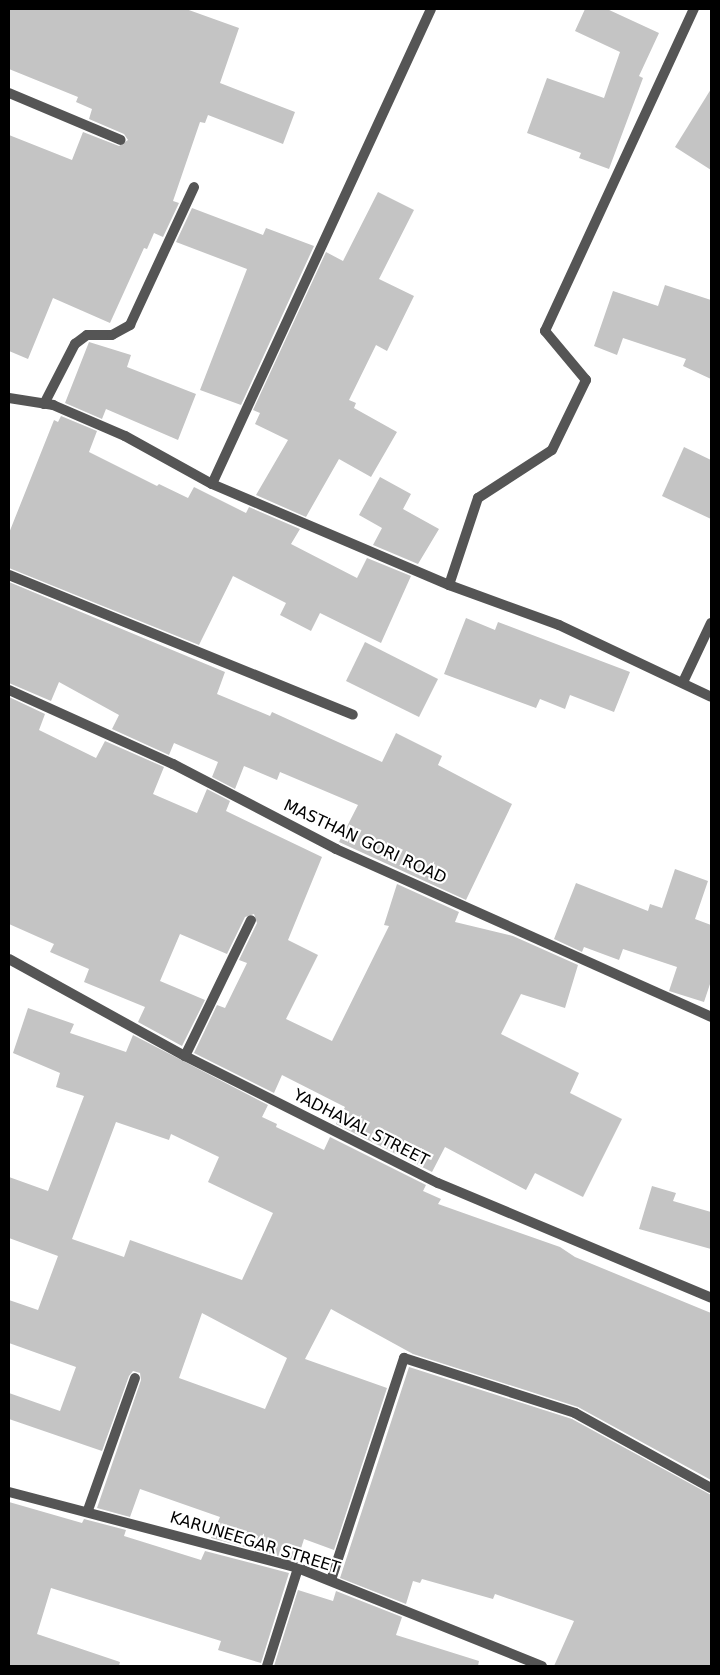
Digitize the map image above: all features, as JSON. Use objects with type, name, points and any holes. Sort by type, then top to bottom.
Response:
[{"type":"street","points":[[212,484],[431,9]]},
{"type":"street","points":[[449,585],[478,498],[552,450],[586,380],[545,331],[694,9]]},
{"type":"street","points":[[9,93],[121,140]]},
{"type":"street","points":[[44,404],[75,344],[87,335],[112,335],[130,325],[194,187]]},
{"type":"street","points":[[9,398],[44,404],[125,436],[212,484],[449,585],[559,625],[684,680],[711,697]]},
{"type":"street","points":[[9,575],[353,716]]},
{"type":"street","points":[[684,680],[711,623]]},
{"type":"street","name":"MASTHAN GORI ROAD","points":[[9,690],[173,764],[336,849],[711,1017]]},
{"type":"street","points":[[185,1056],[252,920]]},
{"type":"street","name":"YADHAVAL STREET","points":[[9,959],[185,1056],[438,1183],[711,1298]]},
{"type":"street","points":[[331,1580],[404,1358],[575,1414],[711,1488]]},
{"type":"street","points":[[88,1510],[135,1378]]},
{"type":"street","name":"KARUNEEGAR STREET","points":[[9,1492],[88,1510],[298,1568],[542,1666]]},
{"type":"street","points":[[267,1666],[298,1568]]},
{"type":"building","points":[[9,9],[186,9],[239,28],[220,83],[295,112],[283,144],[208,115],[205,123],[200,122],[173,201],[179,203],[163,237],[154,233],[147,249],[144,248],[110,323],[53,298],[28,359],[9,351],[9,135],[72,160],[83,132],[119,146],[128,140],[124,134],[89,119],[92,109],[76,102],[78,97],[9,69]]},
{"type":"building","points":[[585,9],[607,9],[659,33],[639,76],[643,78],[609,169],[579,158],[581,153],[527,133],[547,78],[604,98],[620,52],[575,31]]},
{"type":"building","points":[[711,89],[711,170],[675,147]]},
{"type":"building","points":[[378,192],[414,210],[379,279],[414,296],[387,351],[376,345],[349,400],[356,403],[354,408],[397,432],[371,477],[339,459],[306,517],[256,495],[288,440],[255,424],[260,413],[253,410],[326,252],[343,261]]},
{"type":"building","points":[[192,208],[263,235],[266,228],[314,246],[241,405],[200,390],[247,269],[176,242]]},
{"type":"building","points":[[665,285],[711,300],[711,379],[683,366],[686,359],[623,338],[617,355],[594,346],[613,291],[658,306]]},
{"type":"building","points":[[89,342],[131,355],[127,367],[196,394],[178,440],[106,409],[102,419],[65,403]]},
{"type":"building","points":[[61,416],[97,431],[89,452],[157,486],[159,484],[188,498],[194,487],[246,513],[249,507],[300,529],[291,544],[357,578],[367,558],[411,576],[381,643],[320,613],[311,631],[280,615],[286,603],[233,576],[199,645],[9,568],[9,533],[54,420],[58,422]]},
{"type":"building","points":[[684,447],[711,460],[711,519],[662,496]]},
{"type":"building","points":[[380,477],[411,494],[403,509],[439,529],[418,564],[373,545],[382,528],[359,515]]},
{"type":"building","points":[[9,582],[225,672],[217,694],[270,716],[272,712],[382,762],[396,733],[442,756],[438,765],[512,804],[466,900],[339,842],[358,805],[280,772],[277,780],[244,766],[235,789],[212,777],[218,762],[174,743],[169,755],[112,729],[119,715],[59,682],[51,701],[9,683]]},
{"type":"building","points":[[466,618],[495,630],[498,622],[630,672],[614,712],[570,695],[565,709],[540,699],[536,708],[444,674]]},
{"type":"building","points":[[365,642],[438,679],[419,717],[346,681]]},
{"type":"building","points":[[9,697],[45,714],[39,730],[96,758],[105,741],[164,767],[153,794],[197,813],[207,789],[230,801],[226,811],[322,857],[288,940],[318,955],[286,1019],[332,1041],[389,926],[384,925],[397,884],[459,912],[455,922],[513,936],[578,965],[565,1008],[521,994],[501,1034],[579,1073],[570,1093],[622,1119],[583,1197],[535,1173],[526,1190],[445,1147],[432,1172],[336,1124],[345,1107],[282,1075],[274,1093],[194,1053],[217,1005],[225,1008],[247,963],[239,960],[257,923],[254,914],[245,917],[227,954],[180,934],[160,981],[205,1000],[182,1046],[138,1022],[145,1007],[84,982],[89,969],[50,952],[54,944],[9,924]]},
{"type":"building","points":[[675,869],[708,881],[695,919],[711,925],[711,981],[704,1002],[669,991],[677,967],[623,949],[619,960],[584,947],[582,952],[554,939],[576,883],[648,911],[650,904],[662,908]]},
{"type":"building","points":[[28,1008],[74,1024],[70,1033],[126,1052],[133,1035],[268,1105],[262,1117],[277,1124],[276,1127],[324,1150],[330,1137],[426,1185],[423,1191],[441,1199],[438,1204],[560,1247],[575,1257],[711,1313],[711,1480],[578,1407],[413,1354],[331,1309],[305,1359],[387,1388],[334,1550],[304,1539],[297,1561],[211,1538],[220,1517],[140,1489],[130,1517],[97,1508],[141,1380],[140,1373],[133,1371],[129,1376],[102,1451],[9,1419],[9,1393],[60,1411],[76,1367],[9,1343],[9,1300],[38,1310],[58,1256],[9,1238],[9,1177],[48,1191],[84,1096],[56,1087],[60,1073],[13,1053]],"holes":[[[116,1122],[169,1140],[171,1134],[219,1157],[208,1182],[273,1213],[242,1280],[130,1240],[124,1257],[72,1239]],[[202,1313],[287,1358],[265,1409],[179,1378]]]},
{"type":"building","points":[[652,1186],[676,1193],[673,1201],[711,1212],[711,1249],[639,1229]]},
{"type":"building","points":[[409,1367],[572,1419],[711,1495],[711,1666],[554,1666],[574,1621],[495,1594],[493,1599],[422,1579],[420,1583],[413,1581],[406,1604],[340,1578]]},
{"type":"building","points":[[9,1502],[82,1523],[84,1519],[126,1530],[124,1536],[201,1560],[205,1551],[289,1573],[261,1663],[218,1650],[221,1641],[51,1588],[37,1634],[120,1662],[119,1666],[9,1666]]},
{"type":"building","points":[[298,1590],[333,1601],[336,1591],[402,1617],[396,1635],[479,1661],[478,1666],[274,1666]]}]
